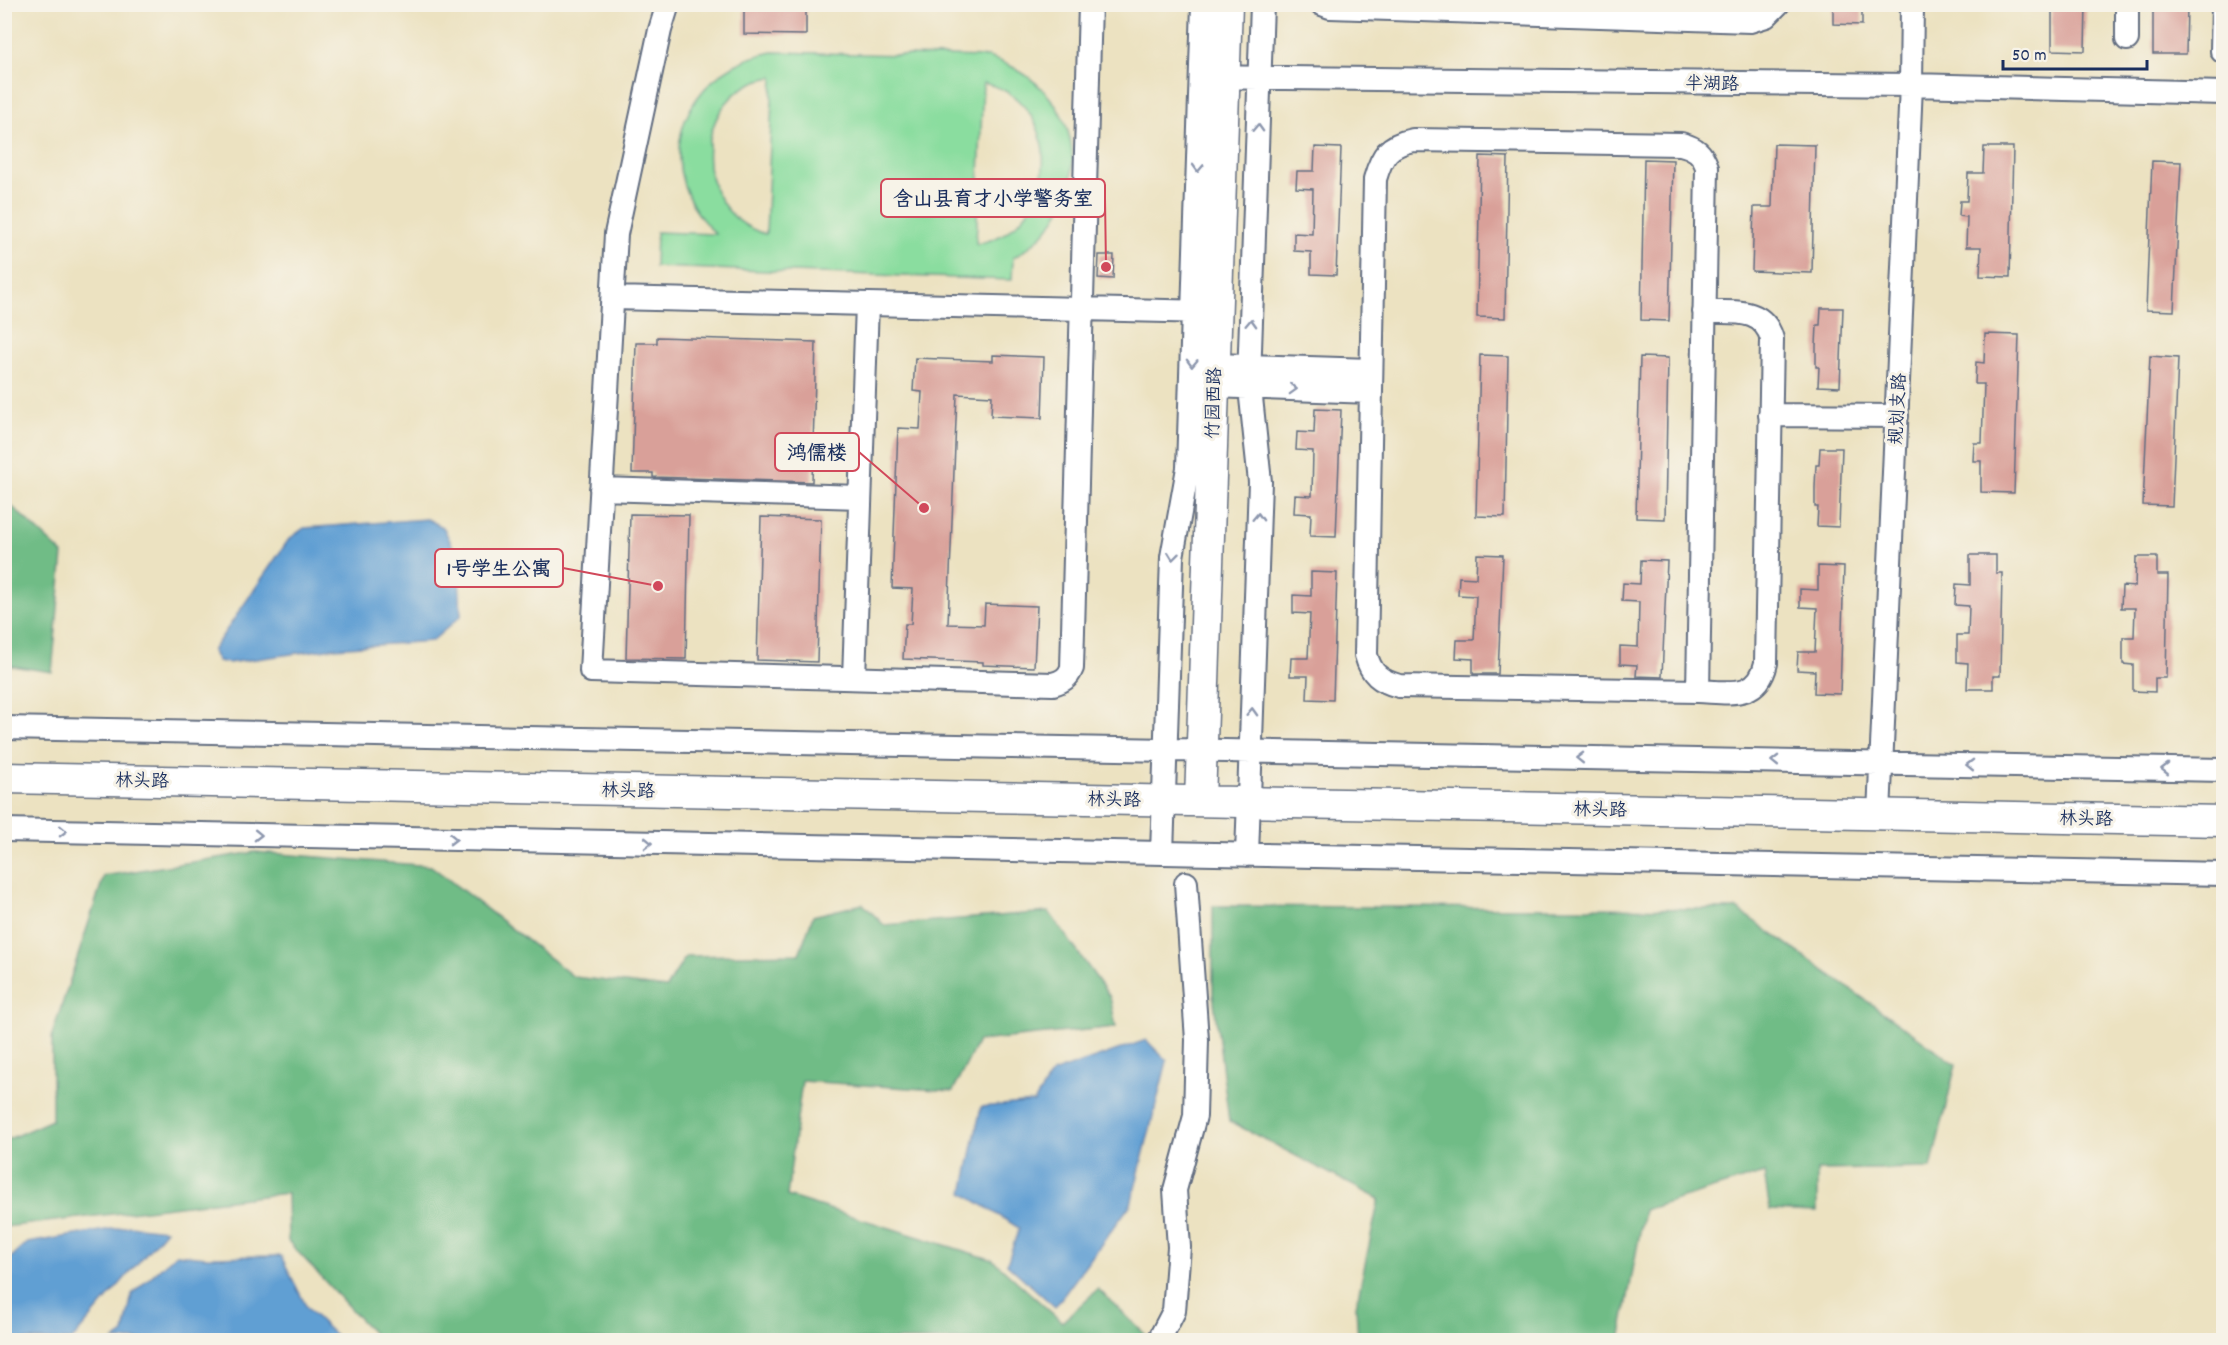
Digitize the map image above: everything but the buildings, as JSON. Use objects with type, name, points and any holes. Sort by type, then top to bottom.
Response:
[{"type":"main road","name":"竹园西路","points":[[1200,801],[1216,312],[1213,77],[1227,4]]},
{"type":"main road","name":"林头路","points":[[4,778],[2223,821]]},
{"type":"street","points":[[668,4],[660,30],[616,234],[591,671],[1053,684],[1062,681],[1069,675],[1072,668],[1090,4]]},
{"type":"street","points":[[1161,853],[1172,557],[1188,468],[1213,77],[1203,4]]},
{"type":"street","points":[[1248,855],[1260,482],[1250,377],[1262,4]]},
{"type":"street","points":[[1322,4],[1330,7],[1750,21],[1766,16],[1778,4]]},
{"type":"street","name":"规划支路","points":[[1879,814],[1911,85],[1912,4]]},
{"type":"street","points":[[2127,4],[2127,39]]},
{"type":"street","points":[[2222,51],[2223,4]]},
{"type":"street","name":"半湖路","points":[[1213,77],[1911,85],[2223,93]]},
{"type":"street","points":[[1698,691],[1704,312],[1707,167],[1702,155],[1693,147],[1669,144],[1413,140],[1399,143],[1386,152],[1378,166],[1375,179],[1366,655],[1369,667],[1377,678],[1399,686],[1736,692],[1748,690],[1758,683],[1766,663],[1772,339],[1768,327],[1760,318],[1751,314],[1704,312]]},
{"type":"street","points":[[613,298],[1216,312]]},
{"type":"street","points":[[854,678],[867,304]]},
{"type":"street","points":[[1214,375],[1371,381]]},
{"type":"street","points":[[1770,415],[1897,416]]},
{"type":"street","points":[[601,489],[860,497]]},
{"type":"street","points":[[4,728],[2223,770]]},
{"type":"street","points":[[4,830],[2223,874]]},
{"type":"street","points":[[1159,1341],[1174,1311],[1179,1247],[1175,1190],[1195,1116],[1197,1040],[1186,883]]},
{"type":"green space","points":[[773,52],[988,57],[1021,72],[1047,94],[1064,120],[1072,149],[1071,179],[1061,208],[1042,235],[1013,258],[1012,280],[655,267],[656,232],[715,234],[697,212],[683,183],[679,157],[681,132],[690,110],[704,89],[723,72],[746,60]],"holes":[[[773,77],[766,234],[765,234],[739,221],[721,201],[711,177],[709,151],[714,125],[726,103],[746,86]],[[983,83],[1011,94],[1030,114],[1041,138],[1043,165],[1038,191],[1025,215],[1004,234],[976,244]]]},
{"type":"green space","points":[[4,499],[63,554],[52,672],[5,665]]},
{"type":"green space","points":[[255,852],[431,866],[574,977],[666,988],[686,956],[799,954],[813,916],[863,904],[884,925],[1049,912],[1110,997],[1116,1027],[978,1041],[953,1091],[802,1081],[787,1196],[993,1260],[1062,1322],[1098,1289],[1151,1340],[379,1340],[288,1241],[287,1193],[5,1227],[4,1141],[52,1120],[52,1035],[104,876]]},
{"type":"green space","points":[[1213,906],[1737,909],[1956,1064],[1931,1168],[1817,1170],[1817,1212],[1770,1210],[1764,1173],[1644,1210],[1620,1340],[1358,1340],[1356,1306],[1379,1199],[1229,1121],[1213,994]]},
{"type":"water","points":[[427,519],[443,527],[458,557],[461,616],[432,641],[334,648],[228,663],[218,661],[212,651],[289,539],[304,528]]},
{"type":"water","points":[[1146,1040],[1167,1061],[1131,1204],[1055,1307],[1007,1264],[1019,1228],[963,1193],[981,1107],[1034,1102],[1052,1073]]},
{"type":"water","points":[[130,1226],[166,1230],[72,1340],[5,1340],[5,1263],[27,1243]]},
{"type":"water","points":[[176,1254],[207,1257],[281,1256],[307,1308],[340,1340],[114,1340],[124,1333],[132,1294]]},
{"type":"place","name":"含山县育才小学警务室","points":[[1106,267]]},
{"type":"place","name":"鸿儒楼","points":[[924,508]]},
{"type":"place","name":"1号学生公寓","points":[[658,586]]}]
